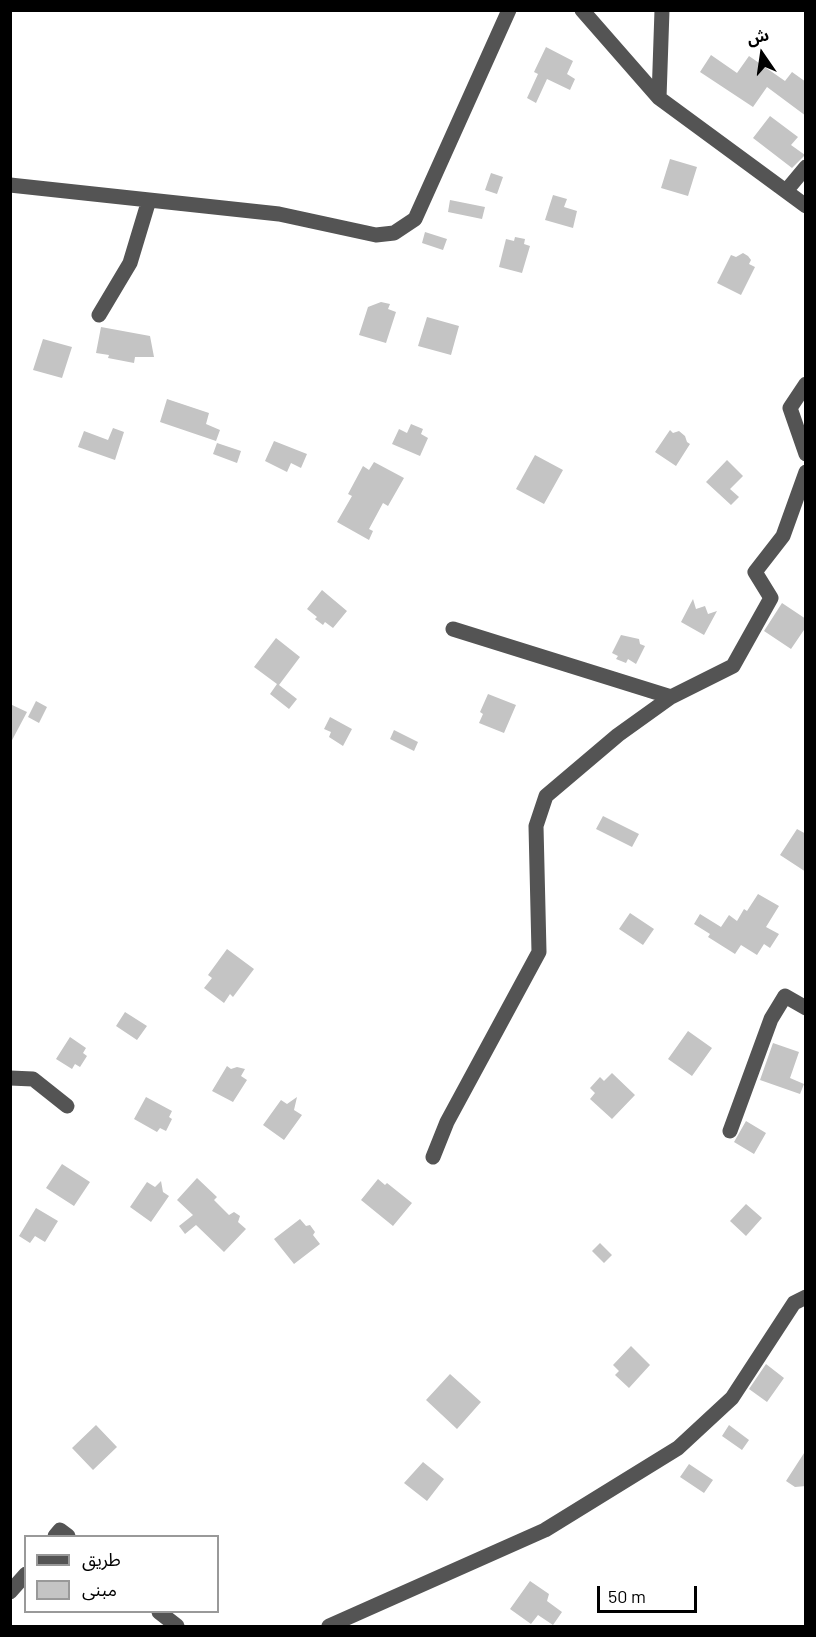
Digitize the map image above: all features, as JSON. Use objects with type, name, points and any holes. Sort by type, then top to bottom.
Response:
[{"type":"street","points":[[10,185],[279,214],[376,235],[394,234],[415,219],[509,10]]},
{"type":"street","points":[[582,10],[659,98],[806,206]]},
{"type":"street","points":[[659,98],[662,10]]},
{"type":"street","points":[[786,191],[806,167]]},
{"type":"street","points":[[99,315],[130,264],[149,200]]},
{"type":"street","points":[[806,384],[790,408],[806,454]]},
{"type":"street","points":[[432,1157],[447,1122],[539,952],[536,826],[546,796],[618,735],[671,697],[733,666],[771,598],[755,572],[783,536],[806,472]]},
{"type":"street","points":[[453,629],[671,697]]},
{"type":"street","points":[[730,1131],[771,1019],[785,996],[806,1008]]},
{"type":"street","points":[[10,1078],[33,1079],[67,1106]]},
{"type":"street","points":[[329,1626],[365,1619],[545,1530],[678,1448],[732,1398],[794,1303],[806,1297]]},
{"type":"street","points":[[10,1592],[24,1576]]},
{"type":"street","points":[[161,1613],[177,1626]]},
{"type":"building","points":[[546,47],[573,61],[567,74],[575,79],[570,90],[547,79],[536,103],[527,98],[538,74],[534,72]]},
{"type":"building","points":[[711,55],[737,73],[749,56],[785,81],[792,72],[806,82],[806,116],[767,87],[753,107],[700,72]]},
{"type":"building","points":[[770,116],[798,137],[791,145],[805,155],[792,168],[753,138]]},
{"type":"building","points":[[670,159],[697,167],[688,196],[661,188]]},
{"type":"building","points":[[491,173],[503,177],[497,194],[485,190]]},
{"type":"building","points":[[553,195],[567,199],[564,207],[577,211],[573,228],[545,220]]},
{"type":"building","points":[[450,200],[485,207],[482,219],[448,212]]},
{"type":"building","points":[[425,232],[447,239],[443,250],[422,243]]},
{"type":"building","points":[[515,237],[525,239],[524,244],[530,246],[522,273],[499,267],[506,239],[514,241]]},
{"type":"building","points":[[743,253],[751,260],[749,264],[755,267],[741,295],[717,283],[731,255],[736,257]]},
{"type":"building","points":[[381,302],[390,304],[388,309],[396,312],[386,343],[359,335],[368,307]]},
{"type":"building","points":[[427,317],[459,326],[451,355],[418,346]]},
{"type":"building","points":[[101,327],[150,336],[154,357],[135,357],[134,363],[96,353]]},
{"type":"building","points":[[43,339],[72,347],[62,378],[33,370]]},
{"type":"building","points":[[167,399],[209,413],[206,424],[220,430],[216,441],[160,422]]},
{"type":"building","points":[[411,424],[423,429],[421,434],[428,438],[420,456],[392,444],[399,429],[407,433]]},
{"type":"building","points":[[113,428],[124,432],[115,460],[78,447],[84,431],[108,440]]},
{"type":"building","points":[[670,430],[673,433],[679,431],[690,444],[676,466],[655,452]]},
{"type":"building","points":[[274,441],[307,454],[301,468],[291,463],[287,472],[265,461]]},
{"type":"building","points":[[217,443],[241,451],[237,463],[213,454]]},
{"type":"building","points":[[535,455],[563,470],[544,504],[516,489]]},
{"type":"building","points":[[727,460],[743,476],[730,489],[739,497],[731,505],[706,482]]},
{"type":"building","points":[[374,462],[404,478],[388,506],[383,503],[369,529],[373,531],[369,540],[337,522],[352,496],[348,494],[363,466],[369,470]]},
{"type":"building","points":[[322,590],[347,611],[333,628],[325,622],[323,625],[307,609]]},
{"type":"building","points":[[693,599],[696,609],[705,606],[708,614],[717,611],[704,635],[681,622]]},
{"type":"building","points":[[782,603],[806,619],[806,627],[791,649],[764,631]]},
{"type":"building","points":[[621,635],[639,639],[640,644],[645,646],[636,664],[628,659],[626,663],[616,659],[618,656],[612,653]]},
{"type":"building","points":[[276,638],[300,657],[279,685],[297,699],[289,709],[270,694],[277,684],[254,667]]},
{"type":"building","points":[[488,694],[516,705],[504,733],[479,723],[483,714],[480,712]]},
{"type":"building","points":[[36,701],[47,707],[39,723],[28,717]]},
{"type":"building","points":[[10,704],[27,712],[10,744]]},
{"type":"building","points":[[330,717],[352,729],[343,746],[329,737],[331,732],[324,729]]},
{"type":"building","points":[[394,730],[418,742],[414,751],[390,739]]},
{"type":"building","points":[[603,816],[639,834],[632,847],[596,829]]},
{"type":"building","points":[[797,829],[806,834],[806,872],[780,855]]},
{"type":"building","points":[[758,894],[779,906],[766,927],[779,934],[770,948],[764,944],[757,955],[741,945],[735,954],[708,937],[710,934],[694,924],[700,914],[721,927],[729,915],[737,921],[744,909],[747,911]]},
{"type":"building","points":[[630,913],[654,929],[643,945],[619,929]]},
{"type":"building","points":[[227,949],[254,969],[233,997],[230,994],[224,1003],[204,988],[212,978],[208,975]]},
{"type":"building","points":[[125,1012],[147,1026],[137,1040],[116,1026]]},
{"type":"building","points":[[688,1031],[712,1048],[692,1076],[668,1059]]},
{"type":"building","points":[[70,1037],[86,1048],[83,1053],[87,1056],[80,1067],[75,1064],[72,1069],[56,1059]]},
{"type":"building","points":[[773,1043],[799,1052],[790,1078],[804,1084],[800,1094],[760,1080]]},
{"type":"building","points":[[227,1066],[231,1069],[237,1067],[245,1069],[241,1076],[247,1080],[233,1102],[212,1091]]},
{"type":"building","points":[[612,1073],[635,1095],[612,1119],[590,1099],[595,1093],[590,1088],[600,1077],[604,1081]]},
{"type":"building","points":[[146,1097],[172,1111],[169,1117],[172,1119],[166,1131],[160,1128],[157,1132],[134,1119]]},
{"type":"building","points":[[297,1097],[294,1110],[302,1115],[284,1140],[263,1125],[281,1100],[287,1104]]},
{"type":"building","points":[[746,1121],[766,1133],[754,1154],[734,1142]]},
{"type":"building","points":[[62,1164],[90,1182],[74,1206],[46,1188]]},
{"type":"building","points":[[197,1178],[217,1197],[214,1200],[229,1215],[234,1212],[240,1216],[238,1222],[246,1229],[224,1252],[196,1225],[185,1234],[179,1226],[193,1215],[177,1200]]},
{"type":"building","points":[[378,1179],[385,1185],[387,1183],[412,1203],[393,1226],[361,1200]]},
{"type":"building","points":[[161,1181],[163,1192],[169,1196],[151,1222],[130,1207],[147,1182],[155,1187]]},
{"type":"building","points":[[746,1204],[762,1218],[746,1236],[730,1221]]},
{"type":"building","points":[[36,1208],[58,1221],[45,1242],[35,1236],[30,1243],[19,1236]]},
{"type":"building","points":[[300,1219],[306,1226],[310,1225],[315,1232],[313,1235],[320,1244],[294,1264],[274,1239]]},
{"type":"building","points":[[600,1243],[612,1255],[604,1263],[592,1251]]},
{"type":"building","points":[[631,1346],[650,1365],[629,1388],[615,1375],[619,1371],[613,1365]]},
{"type":"building","points":[[766,1364],[784,1378],[767,1402],[749,1389]]},
{"type":"building","points":[[450,1374],[481,1402],[457,1429],[426,1400]]},
{"type":"building","points":[[96,1425],[117,1447],[93,1470],[72,1448]]},
{"type":"building","points":[[729,1425],[749,1440],[742,1450],[722,1436]]},
{"type":"building","points":[[806,1450],[806,1486],[795,1487],[786,1481]]},
{"type":"building","points":[[423,1462],[444,1479],[427,1501],[404,1483]]},
{"type":"building","points":[[689,1464],[713,1480],[704,1493],[680,1477]]},
{"type":"building","points":[[530,1581],[549,1594],[547,1601],[562,1612],[553,1625],[538,1615],[531,1624],[510,1609]]}]
